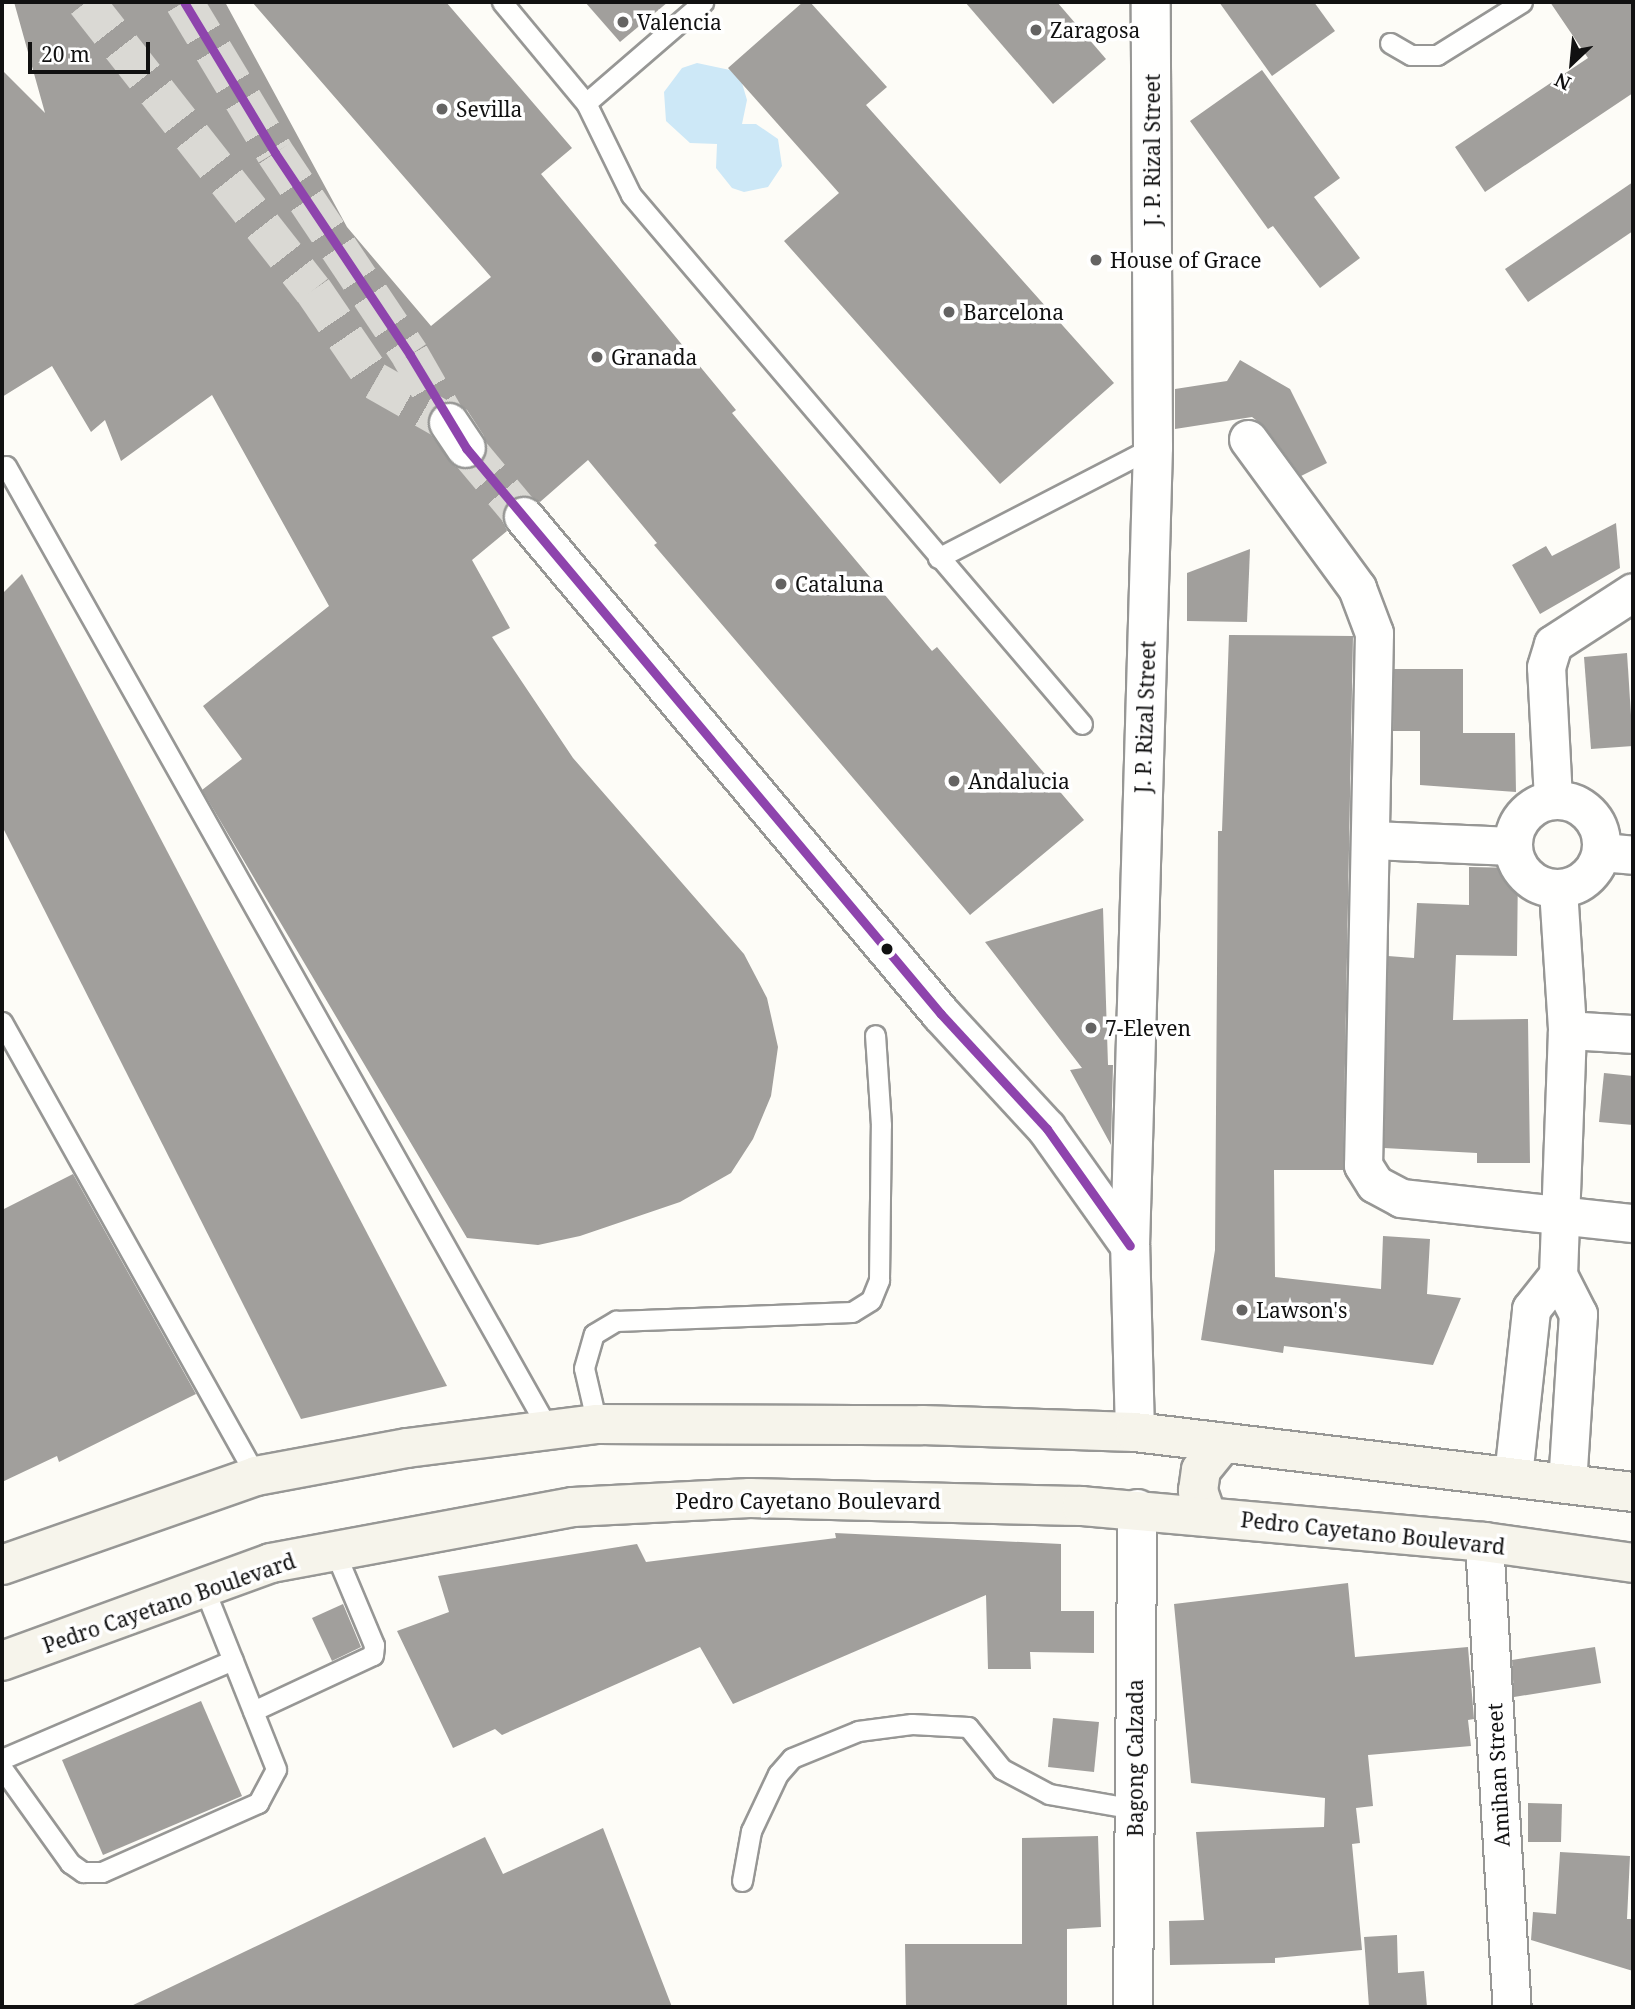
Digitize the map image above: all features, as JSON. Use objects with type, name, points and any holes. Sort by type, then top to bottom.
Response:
[{"type":"main road","points":[[2,1565],[256,1476],[547,1427],[597,1424],[922,1424],[1135,1432],[1633,1492]]},
{"type":"main road","points":[[1207,1517],[1198,1491],[1201,1470],[1223,1443]]},
{"type":"main road","name":"Pedro Cayetano Boulevard","points":[[2,1661],[271,1563],[573,1507],[750,1498],[933,1499],[1137,1509],[1485,1542],[1633,1563]]},
{"type":"street","name":"J. P. Rizal Street","points":[[1135,1432],[1130,1246],[1153,446],[1151,2]]},
{"type":"street","points":[[1248,439],[1357,588],[1374,633],[1372,839],[1363,1165],[1375,1184],[1401,1198],[1633,1223]]},
{"type":"street","points":[[524,517],[941,1014],[1047,1129],[1130,1246]]},
{"type":"street","points":[[1553,800],[1546,667],[1553,644],[1633,592]]},
{"type":"street","points":[[1553,800],[1567,800],[1590,814],[1617,853],[1586,878],[1558,889],[1532,881],[1515,860],[1512,846],[1513,832],[1528,810],[1553,800]]},
{"type":"street","points":[[1372,839],[1512,846]]},
{"type":"street","points":[[1558,889],[1567,1030],[1558,1275],[1578,1314],[1567,1482]]},
{"type":"street","points":[[1567,1030],[1633,1034]]},
{"type":"street","points":[[1513,1476],[1531,1309],[1558,1275]]},
{"type":"street","name":"Bagong Calzada","points":[[1133,2007],[1137,1509]]},
{"type":"street","name":"Amihan Street","points":[[1485,1542],[1512,2007]]},
{"type":"lane","points":[[502,2],[586,103],[631,195],[938,558],[1083,724]]},
{"type":"lane","points":[[586,103],[703,2]]},
{"type":"lane","points":[[1390,43],[1411,55],[1437,55],[1521,2]]},
{"type":"lane","points":[[938,558],[1153,446]]},
{"type":"lane","points":[[6,466],[547,1427]]},
{"type":"lane","points":[[2,1022],[256,1476]]},
{"type":"lane","points":[[597,1424],[584,1368],[594,1334],[616,1321],[852,1312],[871,1300],[880,1280],[881,1125],[876,1035]]},
{"type":"lane","points":[[253,1711],[373,1655],[374,1645],[334,1550]]},
{"type":"lane","points":[[2,1768],[70,1863],[83,1872],[102,1872],[258,1804],[276,1769],[204,1588]]},
{"type":"lane","points":[[2,1759],[233,1660]]},
{"type":"lane","points":[[742,1881],[751,1831],[778,1774],[792,1758],[858,1731],[912,1724],[968,1727],[1002,1769],[1049,1794],[1135,1809]]},
{"type":"water","points":[[697,63],[730,70],[742,83],[747,100],[742,124],[756,124],[778,139],[782,166],[768,187],[744,192],[732,188],[716,168],[717,144],[690,143],[666,121],[664,92],[682,68]]},
{"type":"building","points":[[14,2],[225,2],[347,227],[431,326],[491,277],[252,2],[446,2],[572,148],[541,174],[736,410],[732,413],[932,651],[937,647],[1084,820],[970,915],[654,545],[657,543],[588,460],[540,502],[521,495],[509,501],[502,520],[507,531],[472,560],[510,628],[492,637],[573,758],[744,954],[767,998],[778,1047],[771,1096],[753,1139],[731,1173],[680,1202],[580,1236],[538,1245],[467,1238],[202,790],[242,759],[203,706],[329,606],[212,395],[121,461],[105,420],[91,432],[52,366],[2,397],[2,70],[45,113]],"holes":[[[448,401],[467,410],[484,436],[486,457],[478,466],[456,467],[431,435],[430,413]]]},
{"type":"building","name":"Valencia","points":[[585,2],[668,2],[620,42]]},
{"type":"building","name":"Barcelona","points":[[803,2],[810,2],[887,87],[866,105],[1114,383],[1000,484],[784,241],[839,193],[728,68]]},
{"type":"building","name":"Zaragosa","points":[[965,2],[1057,2],[1106,59],[1053,104]]},
{"type":"building","points":[[1219,2],[1314,2],[1335,31],[1272,76]]},
{"type":"building","points":[[1550,2],[1633,2],[1633,93],[1485,192],[1455,147],[1588,58]]},
{"type":"building","points":[[1262,70],[1340,178],[1314,197],[1360,258],[1320,288],[1273,226],[1268,229],[1190,121]]},
{"type":"building","points":[[1633,182],[1633,231],[1528,302],[1505,269]]},
{"type":"building","points":[[1240,360],[1290,389],[1327,463],[1301,476],[1265,427],[1252,417],[1175,429],[1175,389],[1227,381]]},
{"type":"building","points":[[1616,523],[1620,568],[1540,614],[1512,565],[1546,546],[1552,556]]},
{"type":"building","points":[[1250,549],[1247,622],[1187,621],[1187,573]]},
{"type":"building","points":[[22,574],[447,1386],[301,1419],[2,826],[2,594]]},
{"type":"building","points":[[1229,635],[1353,636],[1343,1170],[1274,1170],[1275,1277],[1381,1289],[1383,1236],[1430,1239],[1427,1294],[1461,1298],[1433,1365],[1284,1346],[1283,1353],[1201,1340],[1215,1250],[1218,831],[1222,831]]},
{"type":"building","points":[[1627,653],[1633,746],[1591,749],[1584,657]]},
{"type":"building","points":[[1394,669],[1463,669],[1463,733],[1515,733],[1516,792],[1420,785],[1420,731],[1393,731]]},
{"type":"building","points":[[1469,867],[1518,868],[1517,956],[1456,955],[1453,1020],[1528,1019],[1530,1163],[1477,1163],[1477,1153],[1384,1148],[1388,956],[1414,958],[1417,903],[1469,905]]},
{"type":"building","points":[[1103,908],[1108,1065],[1113,1065],[1111,1145],[1070,1070],[1082,1068],[985,942]]},
{"type":"building","points":[[1604,1073],[1633,1076],[1633,1125],[1599,1122]]},
{"type":"building","points":[[73,1174],[196,1394],[59,1462],[57,1456],[2,1482],[2,1210]]},
{"type":"building","points":[[835,1533],[1061,1544],[1061,1611],[1094,1611],[1094,1653],[1030,1652],[1031,1669],[988,1669],[986,1595],[733,1704],[700,1647],[502,1735],[495,1729],[453,1748],[397,1631],[449,1612],[438,1576],[637,1544],[646,1562],[836,1538]]},
{"type":"building","points":[[1348,1583],[1355,1657],[1468,1647],[1474,1719],[1468,1720],[1471,1746],[1368,1755],[1373,1806],[1356,1808],[1360,1843],[1352,1844],[1362,1950],[1275,1958],[1275,1963],[1170,1965],[1169,1921],[1204,1920],[1196,1832],[1324,1827],[1325,1798],[1191,1783],[1174,1604]]},
{"type":"building","points":[[343,1604],[361,1647],[332,1661],[312,1618]]},
{"type":"building","points":[[1595,1647],[1601,1683],[1514,1697],[1512,1660]]},
{"type":"building","points":[[201,1701],[242,1796],[103,1855],[62,1760]]},
{"type":"building","points":[[1053,1718],[1099,1722],[1094,1772],[1048,1767]]},
{"type":"building","points":[[1528,1803],[1562,1804],[1561,1842],[1528,1842]]},
{"type":"building","points":[[603,1828],[672,2007],[129,2007],[485,1837],[503,1874]]},
{"type":"building","points":[[1098,1836],[1101,1927],[1067,1929],[1067,2007],[906,2007],[905,1944],[1022,1944],[1022,1838]]},
{"type":"building","points":[[1560,1852],[1630,1856],[1627,1919],[1633,1919],[1633,1971],[1531,1940],[1533,1912],[1556,1914]]},
{"type":"building","points":[[1397,1935],[1398,1973],[1424,1971],[1427,2007],[1369,2007],[1364,1937]]},
{"type":"tunnel","points":[[86,2],[313,290],[375,381],[449,423]]},
{"type":"tunnel","points":[[184,2],[275,153],[410,355],[449,423]]},
{"type":"tunnel","points":[[466,448],[524,517]]},
{"type":"transit line","points":[[184,2],[275,153],[410,355],[466,448],[941,1014],[1047,1129],[1130,1246]]},
{"type":"place","name":"Valencia","points":[[623,22]]},
{"type":"place","name":"Zaragosa","points":[[1036,30]]},
{"type":"place","name":"Sevilla","points":[[442,109]]},
{"type":"place","name":"House of Grace","points":[[1096,260]]},
{"type":"place","name":"Barcelona","points":[[949,312]]},
{"type":"place","name":"Granada","points":[[597,357]]},
{"type":"place","name":"Cataluna","points":[[781,584]]},
{"type":"place","name":"Andalucia","points":[[954,781]]},
{"type":"place","name":"7-Eleven","points":[[1091,1028]]},
{"type":"place","name":"Lawson's","points":[[1242,1310]]}]
